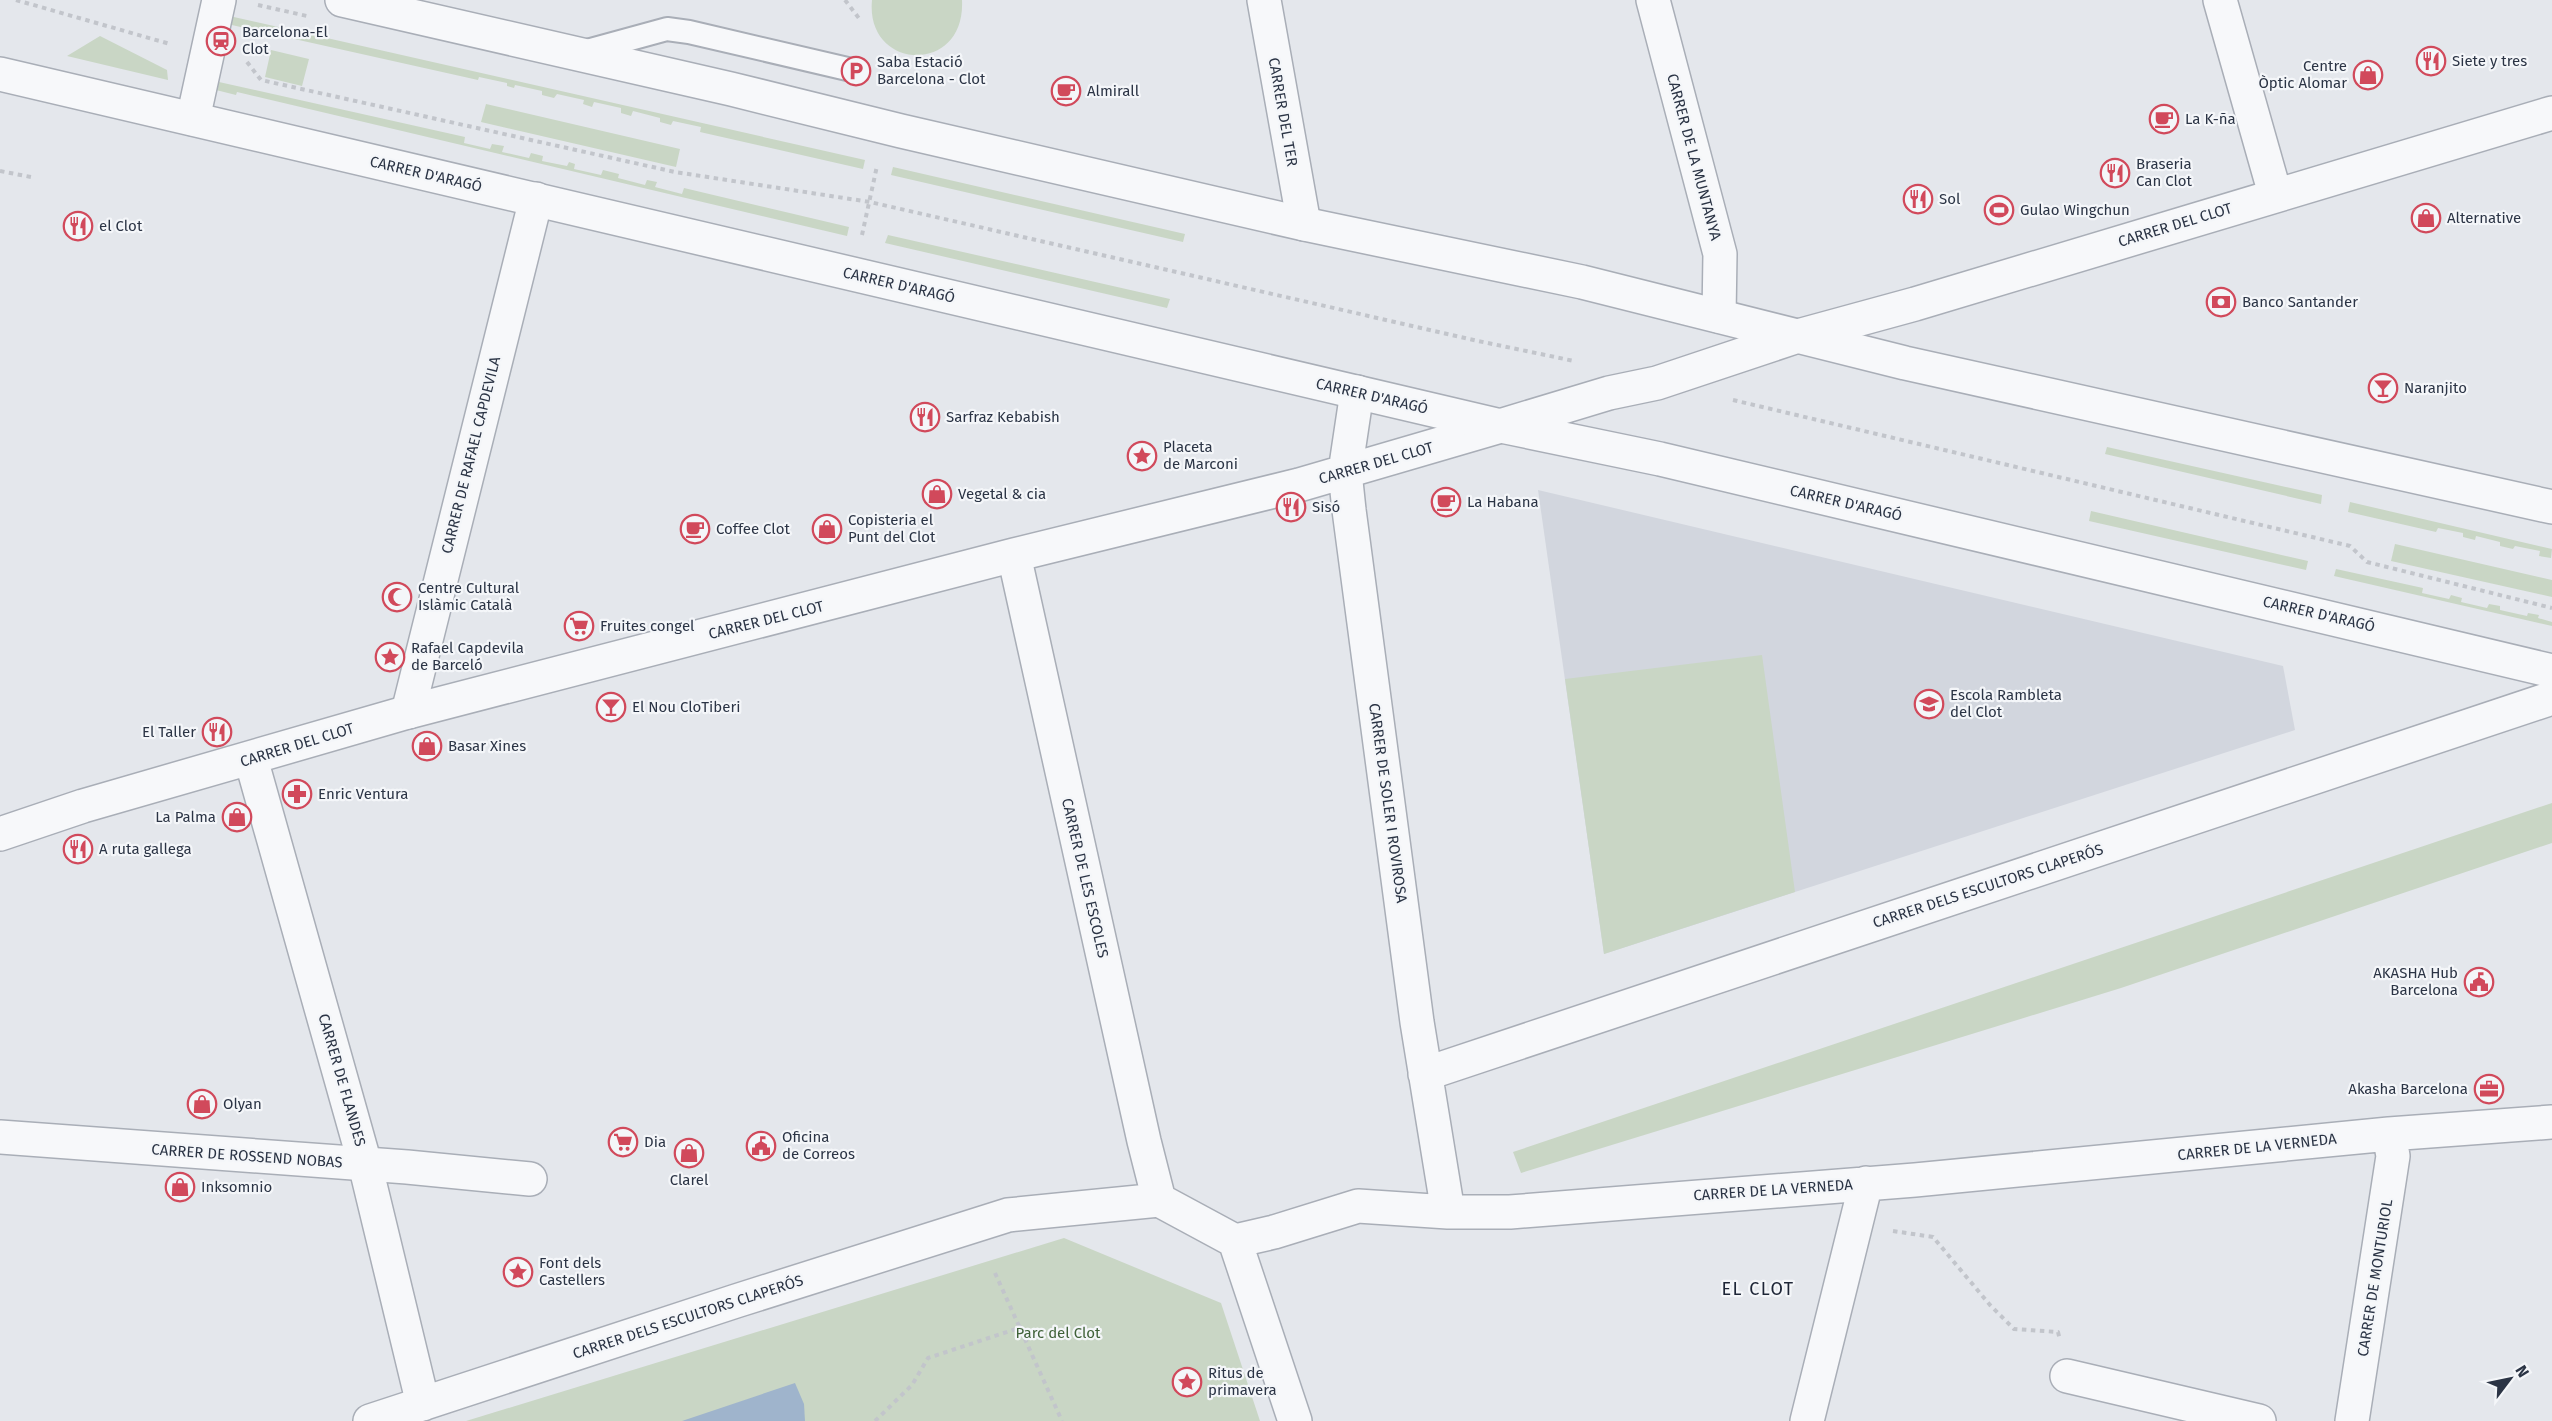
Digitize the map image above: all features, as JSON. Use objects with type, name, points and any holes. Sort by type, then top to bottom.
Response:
[{"type":"street","points":[[193,119],[219,0]]},
{"type":"street","points":[[342,0],[1304,224],[1582,282],[1798,336],[2552,507]]},
{"type":"street","name":"CARRER DEL TER","points":[[1264,0],[1304,224]]},
{"type":"street","name":"CARRER DE LA MUNTANYA","points":[[1653,0],[1720,254],[1719,316]]},
{"type":"street","points":[[2220,0],[2275,194]]},
{"type":"street","name":"CARRER D'ARAGÓ","points":[[0,74],[1501,426],[1660,459],[2552,670]]},
{"type":"street","name":"CARRER DEL CLOT","points":[[0,834],[83,806],[408,712],[1014,555],[1346,472],[1579,401],[1657,383],[1798,336],[1915,304],[2275,194],[2552,113]]},
{"type":"street","name":"CARRER DE RAFAEL CAPDEVILA","points":[[408,712],[536,199]]},
{"type":"street","name":"CARRER DE SOLER I ROVIROSA","points":[[1357,392],[1346,472],[1349,510],[1425,1074],[1448,1212]]},
{"type":"street","name":"CARRER DE LES ESCOLES","points":[[1014,555],[1144,1142],[1159,1200]]},
{"type":"street","name":"CARRER DELS ESCULTORS CLAPERÓS","points":[[1425,1074],[2552,698]]},
{"type":"street","name":"CARRER DE FLANDES","points":[[251,759],[365,1164],[423,1404]]},
{"type":"street","name":"CARRER DE LA VERNEDA","points":[[1235,1241],[1274,1232],[1358,1206],[1448,1212],[1510,1212],[1866,1183],[2389,1134],[2552,1122]]},
{"type":"street","name":"CARRER DE MONTURIOL","points":[[2352,1421],[2393,1156],[2389,1134]]},
{"type":"street","name":"CARRER DE ROSSEND NOBAS","points":[[0,1137],[365,1164],[530,1179]]},
{"type":"street","points":[[1807,1421],[1866,1183]]},
{"type":"street","points":[[1159,1200],[1235,1241],[1295,1421]]},
{"type":"street","name":"CARRER DELS ESCULTORS CLAPERÓS","points":[[370,1421],[736,1300],[1008,1215],[1159,1200]]},
{"type":"street","points":[[2067,1376],[2259,1421]]},
{"type":"lane","points":[[575,54],[667,29],[689,32],[856,71]]},
{"type":"path","points":[[16,0],[144,38],[246,61],[261,80],[675,172],[870,202],[1478,341],[1581,362]]},
{"type":"path","points":[[845,0],[861,21]]},
{"type":"path","points":[[860,243],[878,159]]},
{"type":"path","points":[[0,171],[31,177]]},
{"type":"path","points":[[1729,399],[2350,546],[2367,562],[2552,608]]},
{"type":"path","points":[[1887,1229],[1933,1237],[1990,1305],[2014,1329],[2058,1332]]},
{"type":"path","points":[[995,1273],[1022,1327],[1062,1421]]},
{"type":"path","points":[[875,1421],[912,1384],[928,1358],[1022,1327]]},
{"type":"shaded area","name":"Escola Rambleta del Clot","points":[[1538,490],[2283,666],[2295,730],[1604,954]]},
{"type":"green space","points":[[872,0],[962,0],[959,25],[949,42],[933,52],[916,55],[898,51],[884,41],[874,24]]},
{"type":"green space","points":[[225,15],[865,160],[863,169],[700,132],[701,127],[673,121],[671,125],[660,122],[660,118],[633,111],[631,116],[621,113],[621,108],[594,102],[592,107],[583,104],[584,100],[557,94],[554,98],[542,95],[542,91],[515,85],[514,88],[507,86],[507,83],[479,77],[478,80],[223,23]]},
{"type":"green space","points":[[100,36],[167,70],[168,80],[67,56]]},
{"type":"green space","points":[[271,50],[309,59],[302,86],[265,77]]},
{"type":"green space","points":[[210,80],[465,137],[464,143],[490,149],[492,144],[504,146],[502,152],[529,158],[531,153],[543,156],[542,161],[567,166],[569,162],[575,164],[574,169],[601,175],[603,170],[619,174],[618,178],[645,185],[647,180],[657,182],[655,187],[682,194],[684,188],[849,227],[847,236],[237,92],[236,95],[208,88]]},
{"type":"green space","points":[[486,104],[680,149],[676,167],[481,122]]},
{"type":"green space","points":[[893,167],[1185,234],[1183,242],[891,175]]},
{"type":"green space","points":[[888,235],[1170,299],[1167,308],[885,243]]},
{"type":"green space","points":[[2107,447],[2322,495],[2321,504],[2105,454]]},
{"type":"green space","points":[[2350,502],[2552,549],[2551,558],[2539,556],[2540,551],[2515,546],[2513,549],[2500,546],[2500,542],[2476,536],[2475,540],[2463,537],[2463,533],[2438,528],[2436,532],[2348,512]]},
{"type":"green space","points":[[2091,511],[2308,561],[2306,570],[2089,521]]},
{"type":"green space","points":[[2395,544],[2552,580],[2552,597],[2391,561]]},
{"type":"green space","points":[[2336,569],[2423,588],[2422,593],[2449,599],[2451,595],[2462,598],[2461,602],[2487,608],[2489,604],[2500,606],[2500,610],[2527,616],[2528,613],[2539,615],[2538,618],[2552,622],[2552,626],[2334,576]]},
{"type":"green space","points":[[1762,655],[1795,892],[1604,954],[1565,679]]},
{"type":"green space","points":[[2552,803],[2552,843],[2121,988],[1521,1173],[1513,1152]]},
{"type":"green space","name":"Parc del Clot","points":[[1064,1238],[1221,1303],[1260,1421],[466,1421]]},
{"type":"water","points":[[795,1383],[804,1404],[805,1421],[682,1421]]},
{"type":"place","name":"Barcelona-El Clot","points":[[221,41]]},
{"type":"place","name":"Siete y tres","points":[[2431,61]]},
{"type":"place","name":"Saba Estació Barcelona - Clot","points":[[856,71]]},
{"type":"place","name":"Centre Òptic Alomar","points":[[2368,75]]},
{"type":"place","name":"Almirall","points":[[1066,91]]},
{"type":"place","name":"La K-ña","points":[[2164,119]]},
{"type":"place","name":"Braseria Can Clot","points":[[2115,173]]},
{"type":"place","name":"Sol","points":[[1918,199]]},
{"type":"place","name":"Gulao Wingchun","points":[[1999,210]]},
{"type":"place","name":"Alternative","points":[[2426,218]]},
{"type":"place","name":"el Clot","points":[[78,226]]},
{"type":"place","name":"Banco Santander","points":[[2221,302]]},
{"type":"place","name":"Naranjito","points":[[2383,388]]},
{"type":"place","name":"Sarfraz Kebabish","points":[[925,417]]},
{"type":"place","name":"Placeta de Marconi","points":[[1142,456]]},
{"type":"place","name":"Vegetal & cia","points":[[937,494]]},
{"type":"place","name":"La Habana","points":[[1446,502]]},
{"type":"place","name":"Sisó","points":[[1291,507]]},
{"type":"place","name":"Coffee Clot","points":[[695,529]]},
{"type":"place","name":"Copisteria el Punt del Clot","points":[[827,529]]},
{"type":"place","name":"Centre Cultural Islàmic Català","points":[[397,597]]},
{"type":"place","name":"Fruites congel","points":[[579,626]]},
{"type":"place","name":"Rafael Capdevila de Barceló","points":[[390,657]]},
{"type":"place","name":"Escola Rambleta del Clot","points":[[1929,704]]},
{"type":"place","name":"El Nou CloTiberi","points":[[611,707]]},
{"type":"place","name":"El Taller","points":[[217,732]]},
{"type":"place","name":"Basar Xines","points":[[427,746]]},
{"type":"place","name":"Enric Ventura","points":[[297,794]]},
{"type":"place","name":"La Palma","points":[[237,817]]},
{"type":"place","name":"A ruta gallega","points":[[78,849]]},
{"type":"place","name":"AKASHA Hub Barcelona","points":[[2479,982]]},
{"type":"place","name":"Akasha Barcelona","points":[[2489,1089]]},
{"type":"place","name":"Olyan","points":[[202,1104]]},
{"type":"place","name":"Dia","points":[[623,1142]]},
{"type":"place","name":"Oficina de Correos","points":[[761,1146]]},
{"type":"place","name":"Clarel","points":[[689,1153]]},
{"type":"place","name":"Inksomnio","points":[[180,1187]]},
{"type":"place","name":"Font dels Castellers","points":[[518,1272]]},
{"type":"place","name":"Ritus de primavera","points":[[1187,1382]]},
{"type":"district","name":"EL CLOT","points":[[1758,1289]]}]
